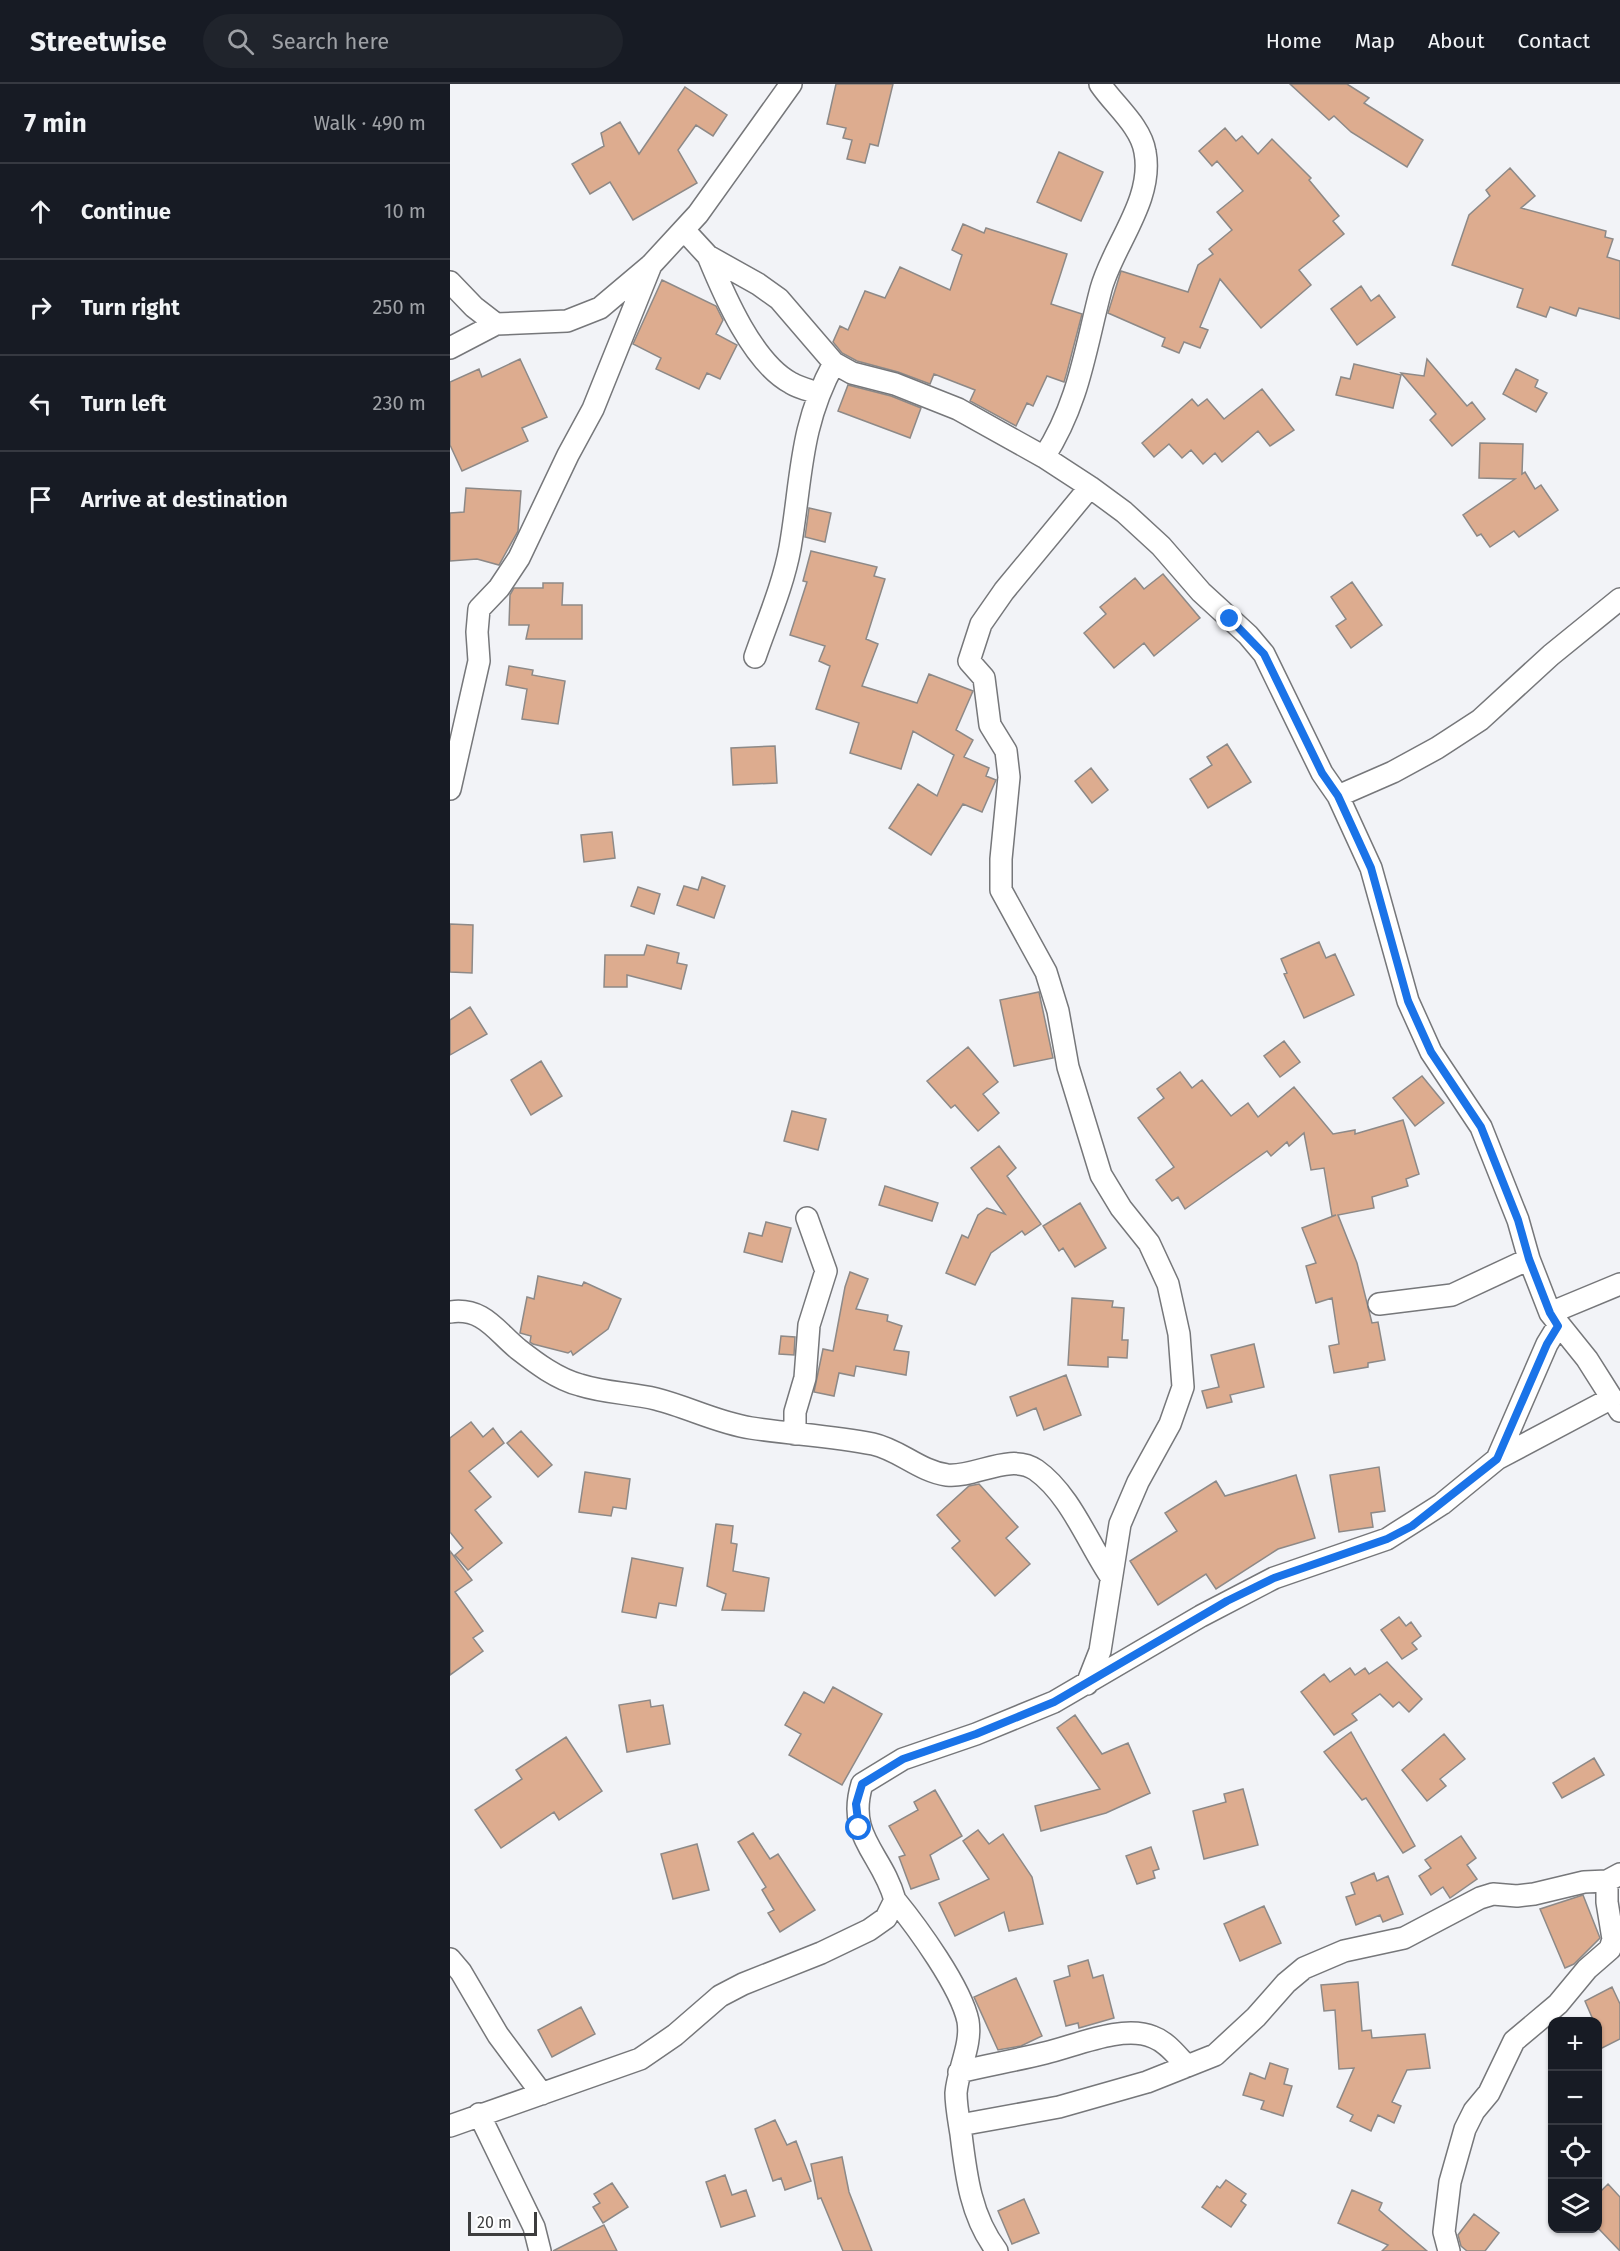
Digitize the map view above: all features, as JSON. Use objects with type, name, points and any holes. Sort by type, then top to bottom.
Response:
[{"type":"street","points":[[450,348],[496,324],[567,321],[600,308],[651,265],[684,230],[714,194],[791,84]]},
{"type":"street","points":[[1044,457],[1057,438],[1077,391],[1101,288],[1143,192],[1145,150],[1138,134],[1100,84]]},
{"type":"street","points":[[684,230],[708,256],[758,284],[779,299],[834,363],[852,373],[895,384],[958,409],[1044,457],[1090,487],[1124,512],[1161,546],[1201,592],[1248,635],[1264,654],[1322,773],[1338,796],[1371,868],[1408,1001],[1431,1052],[1481,1127],[1518,1220],[1529,1259],[1554,1320],[1587,1359],[1616,1404],[1497,1459],[1412,1526],[1387,1539],[1274,1578],[1131,1655],[1087,1684],[1013,1720],[903,1759],[862,1784],[856,1804],[859,1828],[890,1882],[895,1900],[921,1932],[961,2001],[968,2022],[968,2043],[959,2072],[956,2095],[966,2176],[976,2216],[997,2251]]},
{"type":"street","points":[[708,256],[721,287],[759,354],[790,383],[818,393]]},
{"type":"street","points":[[450,789],[479,661],[477,632],[479,609],[499,588],[519,558],[568,455],[593,409],[651,265]]},
{"type":"street","points":[[450,282],[474,307],[496,324]]},
{"type":"street","points":[[755,657],[789,550],[809,420],[818,393],[834,363]]},
{"type":"street","points":[[1087,1684],[1100,1651],[1120,1524],[1138,1482],[1170,1424],[1183,1387],[1179,1334],[1168,1284],[1149,1243],[1121,1208],[1101,1175],[1068,1067],[1058,1011],[1046,972],[1001,890],[1001,859],[1009,777],[1006,751],[990,725],[984,678],[969,662],[981,624],[998,599],[1090,487]]},
{"type":"street","points":[[1338,796],[1393,772],[1437,748],[1479,720],[1551,655],[1620,599]]},
{"type":"street","points":[[795,1434],[795,1412],[805,1378],[809,1325],[826,1271],[807,1218]]},
{"type":"street","points":[[1379,1304],[1452,1295],[1529,1259]]},
{"type":"street","points":[[1497,1459],[1547,1344],[1554,1320],[1620,1284]]},
{"type":"street","points":[[450,1312],[464,1310],[498,1327],[515,1347],[542,1367],[576,1384],[604,1392],[656,1399],[697,1414],[748,1428],[873,1444],[902,1454],[917,1466],[933,1473],[951,1475],[1022,1464],[1036,1470],[1070,1507],[1111,1577]]},
{"type":"street","points":[[960,2125],[1059,2107],[1147,2082],[1215,2055],[1256,2017],[1286,1983],[1304,1968],[1324,1958],[1404,1938],[1461,1907],[1494,1894],[1516,1896],[1614,1878],[1607,1902],[1613,1939],[1610,1949],[1587,1969],[1558,2004],[1514,2041],[1489,2093],[1474,2111],[1465,2129],[1449,2182],[1444,2232],[1449,2251]]},
{"type":"street","points":[[450,2126],[640,2059],[675,2035],[720,1996],[868,1930],[886,1918],[895,1900]]},
{"type":"street","points":[[450,1959],[461,1972],[498,2035],[542,2094]]},
{"type":"street","points":[[959,2072],[1044,2054],[1107,2035],[1133,2034],[1151,2036],[1165,2043],[1187,2067]]},
{"type":"street","points":[[479,2114],[534,2227],[540,2251]]},
{"type":"building","points":[[836,84],[893,84],[878,146],[870,144],[865,163],[847,159],[852,140],[843,138],[846,128],[827,124]]},
{"type":"building","points":[[1290,84],[1347,84],[1369,98],[1364,103],[1423,140],[1407,167],[1351,132],[1334,116],[1329,120]]},
{"type":"building","points":[[685,87],[727,115],[713,136],[696,125],[678,150],[697,183],[633,220],[610,182],[590,194],[572,164],[604,146],[601,133],[620,122],[639,154]]},
{"type":"building","points":[[1225,128],[1236,141],[1242,136],[1258,154],[1272,139],[1311,178],[1309,180],[1339,216],[1333,221],[1344,234],[1299,270],[1311,285],[1261,328],[1220,279],[1200,327],[1208,330],[1200,348],[1184,342],[1179,353],[1162,346],[1165,338],[1108,313],[1121,271],[1188,292],[1198,265],[1213,254],[1209,249],[1232,230],[1217,212],[1243,191],[1217,161],[1212,166],[1199,151]]},
{"type":"building","points":[[1059,152],[1103,172],[1081,221],[1037,202]]},
{"type":"building","points":[[1510,168],[1535,196],[1521,208],[1606,231],[1605,237],[1613,239],[1607,257],[1620,261],[1620,319],[1579,308],[1576,316],[1550,307],[1546,317],[1517,307],[1523,289],[1452,265],[1469,215],[1490,196],[1486,190]]},
{"type":"building","points":[[963,224],[984,233],[986,228],[1067,254],[1051,304],[1082,314],[1067,372],[1064,382],[1047,376],[1033,406],[1027,403],[1016,426],[970,401],[975,390],[934,374],[930,384],[898,372],[857,361],[842,353],[833,342],[840,326],[848,330],[865,291],[885,298],[900,267],[950,290],[962,255],[952,250]]},
{"type":"building","points":[[662,280],[716,306],[723,320],[716,334],[737,345],[720,379],[707,373],[699,389],[656,369],[661,358],[633,344]]},
{"type":"building","points":[[1361,286],[1371,301],[1379,295],[1395,317],[1357,345],[1331,309]]},
{"type":"building","points":[[520,359],[547,417],[522,428],[528,441],[462,471],[450,445],[450,382],[479,369],[482,377]]},
{"type":"building","points":[[1427,359],[1467,406],[1472,402],[1485,419],[1452,446],[1430,420],[1436,414],[1401,373],[1424,376]]},
{"type":"building","points":[[1354,364],[1401,375],[1393,408],[1336,395],[1341,377],[1350,379]]},
{"type":"building","points":[[1516,369],[1538,380],[1535,387],[1547,393],[1536,412],[1503,394]]},
{"type":"building","points":[[848,385],[891,396],[921,408],[910,438],[838,411]]},
{"type":"building","points":[[1262,389],[1294,430],[1270,446],[1258,431],[1222,462],[1215,453],[1203,464],[1191,450],[1182,458],[1169,444],[1154,457],[1142,443],[1192,399],[1198,406],[1207,399],[1224,419]]},
{"type":"building","points":[[1480,443],[1523,444],[1522,474],[1525,472],[1535,489],[1541,485],[1558,510],[1519,537],[1514,531],[1490,547],[1481,534],[1477,536],[1463,515],[1515,479],[1479,478]]},
{"type":"building","points":[[466,488],[521,491],[518,531],[499,565],[477,559],[450,561],[450,513],[464,512]]},
{"type":"building","points":[[809,508],[831,513],[825,542],[805,537]]},
{"type":"building","points":[[811,551],[877,567],[874,576],[885,579],[866,639],[878,644],[862,686],[917,703],[929,674],[973,691],[956,730],[973,740],[964,757],[989,768],[986,776],[996,780],[982,812],[963,804],[931,855],[889,828],[918,784],[937,796],[954,755],[913,731],[901,769],[850,753],[859,723],[816,709],[830,666],[819,661],[825,646],[790,635],[807,582],[803,581]]},
{"type":"building","points":[[1163,574],[1200,618],[1154,656],[1144,643],[1114,668],[1084,633],[1106,614],[1100,607],[1135,578],[1144,589]]},
{"type":"building","points":[[1352,582],[1382,625],[1351,648],[1336,626],[1346,619],[1331,597]]},
{"type":"building","points":[[543,583],[563,583],[562,605],[582,605],[582,639],[526,639],[529,625],[509,625],[510,595],[514,588],[543,588]]},
{"type":"building","points":[[509,666],[533,670],[532,675],[565,681],[558,724],[522,719],[527,689],[506,685]]},
{"type":"building","points":[[1227,744],[1251,782],[1208,808],[1190,779],[1212,765],[1207,757]]},
{"type":"building","points":[[775,746],[777,783],[733,785],[731,748]]},
{"type":"building","points":[[1091,768],[1108,790],[1092,803],[1075,781]]},
{"type":"building","points":[[612,832],[615,858],[584,862],[581,835]]},
{"type":"building","points":[[702,877],[725,886],[714,918],[677,905],[684,886],[698,890]]},
{"type":"building","points":[[638,887],[660,894],[654,914],[631,906]]},
{"type":"building","points":[[450,924],[473,925],[472,973],[450,972]]},
{"type":"building","points":[[1319,942],[1326,958],[1335,954],[1354,995],[1304,1018],[1284,974],[1287,973],[1281,959]]},
{"type":"building","points":[[647,945],[679,953],[677,963],[687,965],[681,989],[627,975],[627,987],[604,987],[605,955],[644,955]]},
{"type":"building","points":[[1039,992],[1053,1058],[1014,1066],[1000,1000]]},
{"type":"building","points":[[470,1007],[487,1034],[450,1055],[450,1020]]},
{"type":"building","points":[[1284,1041],[1300,1062],[1280,1077],[1264,1056]]},
{"type":"building","points":[[968,1047],[998,1082],[983,1094],[999,1113],[978,1131],[955,1105],[951,1108],[927,1081]]},
{"type":"building","points":[[541,1061],[562,1096],[531,1115],[511,1080]]},
{"type":"building","points":[[1180,1072],[1192,1088],[1202,1080],[1231,1116],[1248,1103],[1258,1117],[1294,1087],[1333,1134],[1355,1130],[1355,1134],[1403,1120],[1419,1174],[1406,1179],[1408,1186],[1372,1197],[1374,1208],[1338,1215],[1357,1263],[1372,1323],[1378,1322],[1385,1360],[1368,1363],[1368,1367],[1334,1373],[1329,1346],[1339,1344],[1332,1298],[1316,1303],[1306,1266],[1316,1263],[1302,1228],[1336,1215],[1332,1216],[1324,1168],[1311,1170],[1304,1133],[1289,1146],[1287,1142],[1271,1156],[1267,1151],[1185,1209],[1178,1197],[1172,1201],[1156,1180],[1174,1167],[1138,1118],[1164,1098],[1157,1089]]},
{"type":"building","points":[[1422,1076],[1444,1103],[1415,1126],[1393,1098]]},
{"type":"building","points":[[792,1111],[826,1119],[818,1150],[784,1141]]},
{"type":"building","points":[[999,1146],[1016,1168],[1007,1176],[1041,1224],[1025,1235],[1022,1231],[991,1253],[975,1285],[946,1273],[962,1235],[968,1238],[978,1215],[987,1208],[1005,1214],[971,1168]]},
{"type":"building","points":[[885,1186],[938,1203],[932,1221],[879,1205]]},
{"type":"building","points":[[1080,1203],[1106,1248],[1075,1267],[1063,1248],[1059,1251],[1043,1226]]},
{"type":"building","points":[[766,1222],[791,1228],[782,1262],[744,1252],[749,1233],[762,1236]]},
{"type":"building","points":[[850,1272],[868,1279],[856,1309],[888,1315],[887,1321],[902,1326],[894,1350],[909,1352],[906,1375],[856,1366],[854,1376],[839,1373],[834,1396],[814,1392],[823,1349],[833,1351]]},
{"type":"building","points":[[538,1276],[582,1286],[584,1282],[621,1299],[608,1329],[573,1355],[571,1351],[568,1353],[530,1342],[531,1336],[520,1333],[527,1297],[534,1299]]},
{"type":"building","points":[[1072,1298],[1113,1301],[1112,1307],[1124,1308],[1122,1340],[1128,1340],[1127,1358],[1108,1357],[1108,1367],[1068,1365]]},
{"type":"building","points":[[781,1336],[795,1337],[794,1355],[779,1354]]},
{"type":"building","points":[[1254,1344],[1264,1387],[1230,1395],[1232,1402],[1207,1408],[1202,1391],[1219,1387],[1211,1355]]},
{"type":"building","points":[[1066,1375],[1081,1415],[1044,1430],[1036,1408],[1017,1416],[1010,1397]]},
{"type":"building","points":[[471,1422],[483,1437],[493,1428],[504,1443],[469,1471],[491,1497],[475,1510],[502,1543],[468,1570],[455,1555],[463,1548],[450,1532],[450,1438]]},
{"type":"building","points":[[521,1431],[552,1465],[538,1477],[507,1443]]},
{"type":"building","points":[[1379,1467],[1385,1511],[1371,1513],[1373,1527],[1339,1532],[1330,1475]]},
{"type":"building","points":[[585,1472],[630,1479],[626,1509],[613,1507],[611,1516],[579,1512]]},
{"type":"building","points":[[1296,1475],[1315,1538],[1278,1549],[1216,1589],[1206,1574],[1158,1605],[1130,1561],[1177,1531],[1165,1513],[1216,1481],[1225,1496]]},
{"type":"building","points":[[979,1484],[1018,1527],[1006,1538],[1030,1564],[995,1596],[952,1548],[960,1541],[937,1515],[969,1486]]},
{"type":"building","points":[[716,1524],[733,1526],[731,1543],[737,1544],[733,1571],[769,1578],[764,1611],[722,1610],[726,1594],[707,1586]]},
{"type":"building","points":[[450,1551],[472,1580],[455,1592],[483,1631],[473,1638],[483,1651],[450,1675]]},
{"type":"building","points":[[632,1558],[683,1568],[676,1606],[659,1603],[656,1618],[622,1612]]},
{"type":"building","points":[[1399,1617],[1406,1626],[1411,1622],[1421,1636],[1412,1643],[1417,1649],[1402,1659],[1381,1630]]},
{"type":"building","points":[[1387,1662],[1422,1699],[1409,1712],[1399,1702],[1393,1707],[1380,1694],[1352,1714],[1357,1720],[1334,1735],[1301,1692],[1324,1674],[1330,1682],[1350,1668],[1355,1675],[1365,1668],[1369,1674]]},
{"type":"building","points":[[833,1687],[882,1714],[842,1785],[789,1755],[801,1734],[785,1725],[804,1692],[824,1703]]},
{"type":"building","points":[[650,1700],[651,1707],[663,1705],[670,1744],[627,1752],[619,1705]]},
{"type":"building","points":[[1075,1715],[1102,1754],[1128,1743],[1150,1793],[1106,1813],[1041,1831],[1035,1806],[1100,1789],[1057,1728]]},
{"type":"building","points":[[1351,1732],[1415,1846],[1403,1853],[1366,1798],[1362,1800],[1324,1752]]},
{"type":"building","points":[[1444,1734],[1465,1759],[1440,1779],[1446,1786],[1427,1801],[1402,1770]]},
{"type":"building","points":[[566,1737],[602,1791],[559,1820],[554,1812],[501,1848],[475,1810],[522,1779],[516,1770]]},
{"type":"building","points":[[1594,1758],[1604,1775],[1562,1798],[1553,1783]]},
{"type":"building","points":[[1243,1789],[1258,1845],[1204,1859],[1193,1811],[1226,1802],[1224,1794]]},
{"type":"building","points":[[935,1790],[962,1836],[930,1855],[939,1879],[911,1889],[899,1857],[905,1855],[889,1826],[918,1810],[914,1802]]},
{"type":"building","points":[[978,1830],[989,1844],[1003,1834],[1032,1877],[1043,1924],[1009,1931],[1004,1912],[955,1936],[939,1903],[989,1879],[963,1841]]},
{"type":"building","points":[[753,1833],[770,1859],[778,1854],[815,1910],[780,1932],[768,1913],[774,1910],[762,1890],[766,1887],[738,1842]]},
{"type":"building","points":[[1461,1836],[1476,1858],[1467,1865],[1477,1879],[1450,1898],[1443,1887],[1431,1895],[1419,1876],[1431,1868],[1425,1860]]},
{"type":"building","points":[[697,1844],[709,1890],[673,1899],[661,1854]]},
{"type":"building","points":[[1151,1847],[1159,1869],[1153,1871],[1155,1878],[1137,1884],[1126,1856]]},
{"type":"building","points":[[1374,1873],[1377,1881],[1388,1876],[1403,1914],[1383,1922],[1380,1915],[1356,1925],[1346,1897],[1355,1894],[1351,1883]]},
{"type":"building","points":[[1583,1895],[1600,1938],[1574,1964],[1565,1968],[1540,1909]]},
{"type":"building","points":[[1264,1906],[1281,1943],[1240,1961],[1224,1924]]},
{"type":"building","points":[[1088,1960],[1093,1978],[1103,1975],[1114,2018],[1079,2028],[1078,2023],[1066,2026],[1054,1981],[1070,1976],[1068,1966]]},
{"type":"building","points":[[1016,1978],[1042,2036],[1021,2046],[998,2050],[974,1997]]},
{"type":"building","points":[[1358,1982],[1362,2031],[1371,2030],[1372,2038],[1425,2034],[1430,2068],[1407,2070],[1392,2102],[1401,2106],[1394,2123],[1378,2115],[1371,2131],[1350,2121],[1353,2115],[1337,2107],[1354,2068],[1339,2069],[1335,2010],[1324,2011],[1321,1985]]},
{"type":"building","points":[[1612,1987],[1620,2004],[1620,2039],[1602,2048],[1602,2017],[1592,2017],[1585,2001]]},
{"type":"building","points":[[581,2007],[595,2034],[552,2057],[538,2030]]},
{"type":"building","points":[[1270,2063],[1288,2069],[1284,2084],[1292,2086],[1283,2116],[1261,2109],[1264,2101],[1243,2095],[1250,2073],[1265,2079]]},
{"type":"building","points":[[775,2120],[787,2145],[796,2141],[811,2181],[785,2190],[781,2178],[773,2181],[755,2129]]},
{"type":"building","points":[[842,2157],[849,2192],[872,2251],[843,2251],[821,2198],[818,2199],[811,2164]]},
{"type":"building","points":[[725,2175],[732,2195],[746,2190],[755,2216],[721,2227],[706,2182]]},
{"type":"building","points":[[1226,2180],[1246,2194],[1241,2201],[1246,2205],[1231,2227],[1202,2207],[1217,2186],[1220,2188]]},
{"type":"building","points":[[612,2183],[628,2207],[603,2223],[593,2207],[600,2203],[594,2194]]},
{"type":"building","points":[[1608,2184],[1620,2197],[1620,2251],[1602,2232],[1602,2190]]},
{"type":"building","points":[[1352,2190],[1382,2203],[1379,2210],[1427,2251],[1382,2251],[1388,2245],[1338,2223]]},
{"type":"building","points":[[1024,2199],[1039,2233],[1012,2244],[998,2211]]},
{"type":"building","points":[[1474,2214],[1499,2233],[1485,2251],[1467,2251],[1461,2246],[1458,2235]]},
{"type":"building","points":[[604,2225],[617,2251],[553,2251]]},
{"type":"route","points":[[859,1828],[856,1804],[862,1784],[903,1759],[976,1734],[1054,1702],[1227,1601],[1308,1564],[1348,1554],[1387,1539],[1412,1526],[1497,1459],[1547,1344],[1558,1326],[1550,1313],[1529,1259],[1497,1161],[1481,1127],[1431,1052],[1408,1001],[1393,955],[1371,868],[1338,796],[1322,773],[1264,654],[1230,619]]}]
